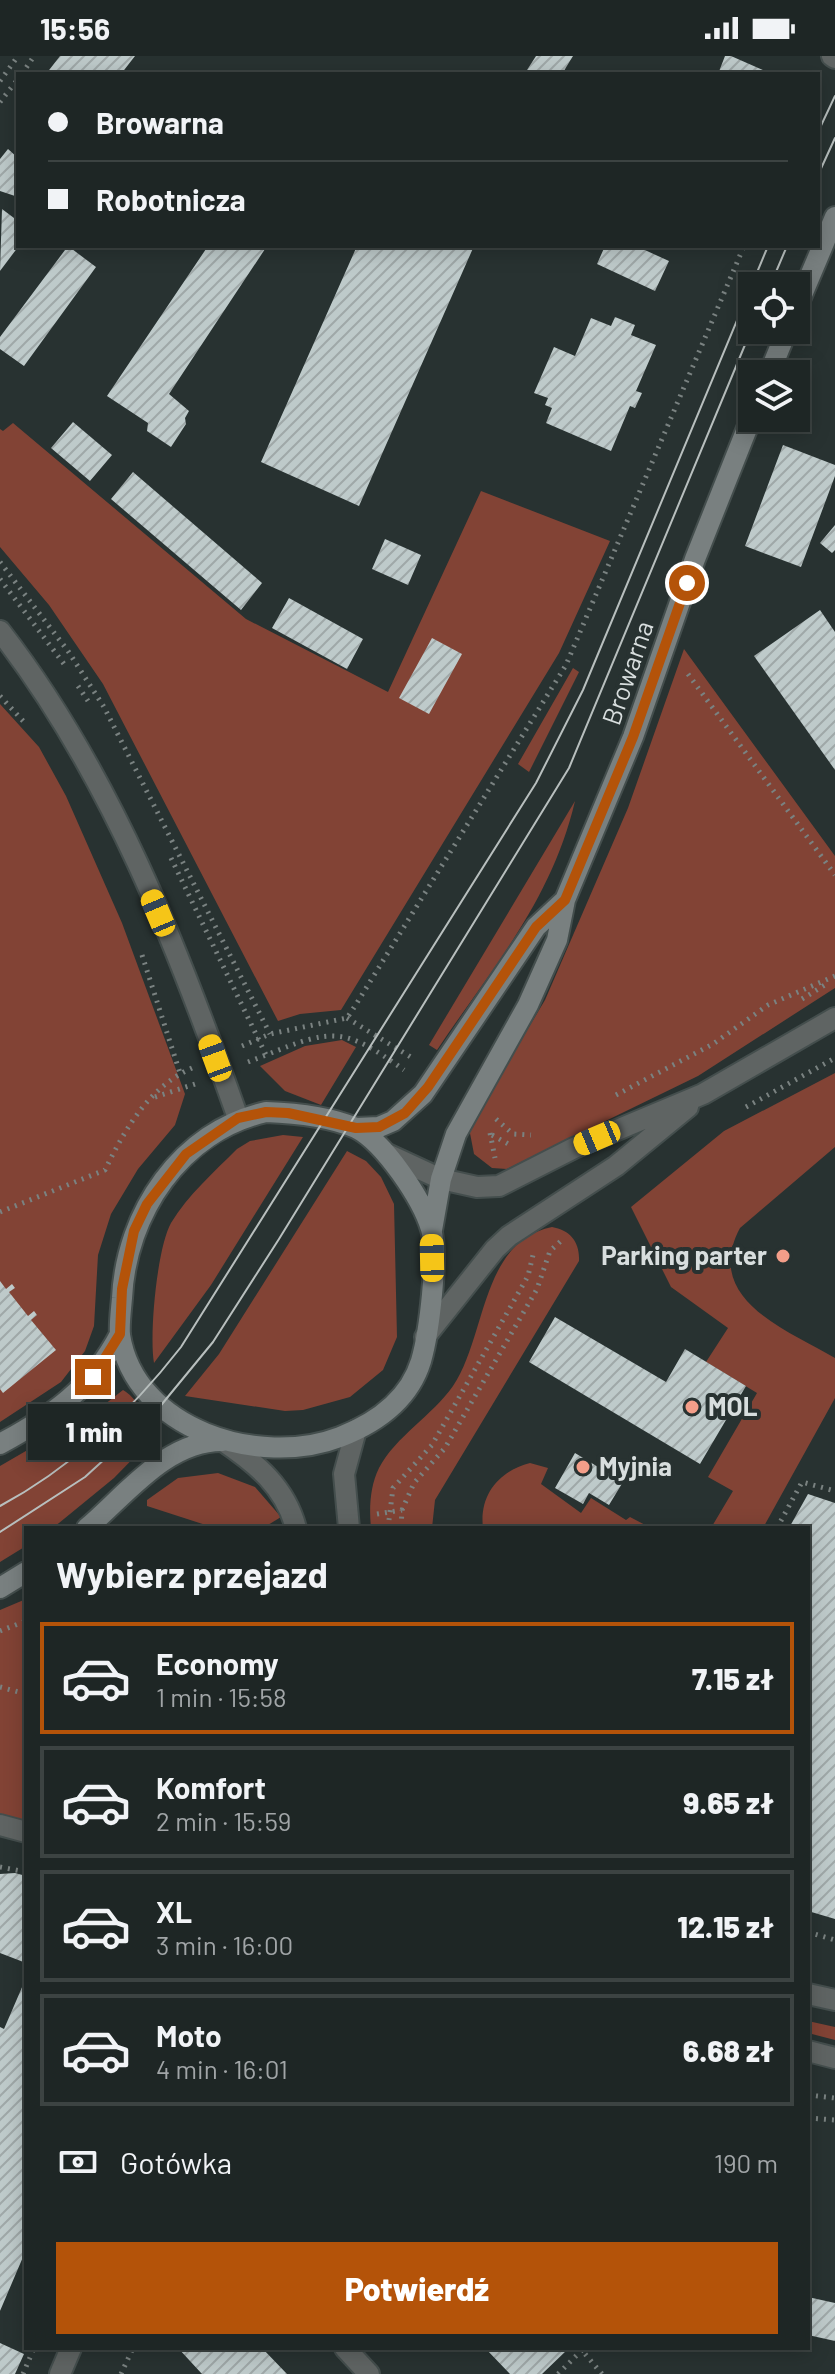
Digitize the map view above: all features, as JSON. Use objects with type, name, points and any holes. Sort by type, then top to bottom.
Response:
[{"type":"main road","points":[[810,276],[835,217]]},
{"type":"main road","name":"Browarna","points":[[223,1441],[246,1445],[319,1443],[356,1430],[384,1414],[407,1390],[416,1374],[432,1286],[432,1230],[441,1179],[465,1113],[528,1005],[557,940],[565,900],[633,737],[695,559],[746,432]]},
{"type":"main road","name":"Browarna","points":[[356,1128],[379,1127],[393,1121],[428,1087],[536,927],[565,900]]},
{"type":"main road","points":[[223,1441],[161,1407],[137,1376],[120,1334],[126,1266],[134,1231],[147,1204],[186,1154],[238,1118],[266,1112],[288,1113],[356,1128],[387,1154],[416,1197],[432,1230]]},
{"type":"main road","points":[[0,1444],[49,1417],[84,1388],[120,1334]]},
{"type":"main road","points":[[89,1526],[161,1462],[190,1446],[223,1441]]},
{"type":"street","points":[[0,631],[81,752],[110,805],[181,968],[238,1118]]},
{"type":"street","points":[[387,1154],[441,1179],[477,1187],[499,1186],[574,1148],[703,1094],[835,1018]]},
{"type":"street","points":[[425,1337],[495,1249],[519,1229],[616,1166],[703,1094]]},
{"type":"street","points":[[349,1526],[344,1474],[356,1430]]},
{"type":"street","points":[[223,1441],[267,1475],[281,1492],[295,1526]]},
{"type":"street","points":[[0,1825],[24,1831]]},
{"type":"street","points":[[810,1994],[835,2000]]},
{"type":"street","points":[[810,2052],[835,2058]]},
{"type":"street","points":[[60,2374],[70,2350]]},
{"type":"street","points":[[347,2350],[369,2374]]},
{"type":"path","points":[[0,81],[18,56]]},
{"type":"path","points":[[0,102],[16,82]]},
{"type":"path","points":[[0,1212],[105,1170],[126,1128],[151,1098],[180,1073],[270,1034],[347,1018],[566,665],[743,248]]},
{"type":"path","points":[[0,562],[68,651],[104,707],[270,1034]]},
{"type":"path","points":[[0,579],[68,670]]},
{"type":"path","points":[[684,688],[693,662]]},
{"type":"path","points":[[688,674],[835,875]]},
{"type":"path","points":[[76,683],[92,709]]},
{"type":"path","points":[[0,696],[34,734]]},
{"type":"path","points":[[121,760],[155,827]]},
{"type":"path","points":[[169,854],[266,1055],[304,1039],[341,1034],[390,1060],[428,1087]]},
{"type":"path","points":[[138,942],[180,1073]]},
{"type":"path","points":[[610,1098],[713,1044],[768,1005],[835,976]]},
{"type":"path","points":[[735,1112],[835,1058]]},
{"type":"path","points":[[493,1110],[500,1126],[506,1131],[521,1137],[535,1134]]},
{"type":"path","points":[[465,1113],[492,1134],[499,1186]]},
{"type":"path","points":[[388,1526],[393,1488],[432,1445],[528,1276],[535,1259],[519,1229]]},
{"type":"path","points":[[402,1510],[406,1495],[445,1448],[537,1289],[550,1251],[573,1232]]},
{"type":"path","points":[[778,1526],[802,1482],[835,1491]]},
{"type":"path","points":[[0,1631],[24,1622]]},
{"type":"path","points":[[0,1687],[24,1693]]},
{"type":"path","points":[[0,1867],[24,1872]]},
{"type":"path","points":[[810,1933],[835,1940]]},
{"type":"path","points":[[810,2095],[835,2098]]},
{"type":"path","points":[[810,2118],[835,2120]]},
{"type":"path","points":[[23,2374],[33,2350]]},
{"type":"path","points":[[121,2374],[132,2350]]},
{"type":"path","points":[[558,2374],[580,2350]]},
{"type":"path","points":[[582,2350],[602,2374]]},
{"type":"shaded area","points":[[13,423],[246,619],[388,692],[481,491],[610,541],[559,653],[341,1010],[300,1014],[278,1021],[103,684],[49,605],[0,547],[0,429],[3,431]]},
{"type":"shaded area","points":[[684,649],[835,856],[835,988],[698,1076],[507,1169],[492,1168],[474,1154],[469,1128],[545,1000],[628,808]]},
{"type":"shaded area","points":[[573,668],[579,672],[529,772],[518,764]]},
{"type":"shaded area","points":[[0,704],[39,747],[66,796],[122,923],[185,1094],[175,1125],[138,1169],[111,1214],[98,1255],[94,1326],[85,1351],[61,1382],[0,1422]]},
{"type":"shaded area","points":[[575,801],[565,837],[536,902],[437,1050],[429,1045]]},
{"type":"shaded area","points":[[342,1040],[356,1047],[321,1105],[285,1091],[260,1066],[305,1046]]},
{"type":"shaded area","points":[[835,1073],[835,1147],[740,1228],[731,1253],[732,1274],[741,1293],[755,1309],[835,1358],[835,1398],[764,1526],[712,1526],[733,1491],[708,1477],[757,1393],[706,1362],[728,1328],[671,1287],[631,1207],[724,1131]]},
{"type":"shaded area","points":[[283,1135],[303,1137],[211,1285],[154,1363],[155,1292],[162,1251],[171,1223],[193,1193],[237,1149],[250,1141]]},
{"type":"shaded area","points":[[347,1151],[366,1161],[381,1177],[394,1204],[397,1337],[383,1370],[350,1397],[303,1410],[285,1411],[185,1396],[219,1354]]},
{"type":"shaded area","points":[[552,1227],[564,1231],[573,1238],[578,1248],[579,1261],[435,1500],[432,1526],[371,1526],[371,1497],[379,1468],[395,1446],[453,1386],[473,1342],[498,1271],[511,1251],[528,1236]]},
{"type":"shaded area","points":[[123,1390],[159,1425],[157,1434],[114,1478],[55,1526],[24,1526],[24,1547],[0,1562],[0,1466],[100,1408]]},
{"type":"shaded area","points":[[530,1463],[548,1468],[541,1484],[581,1513],[591,1498],[626,1520],[630,1517],[647,1526],[483,1526],[484,1505],[493,1486],[519,1467]]},
{"type":"shaded area","points":[[218,1473],[255,1487],[281,1517],[266,1526],[209,1526],[147,1506],[147,1500],[178,1478]]},
{"type":"shaded area","points":[[24,1600],[24,1831],[0,1825],[0,1610]]},
{"type":"shaded area","points":[[810,2021],[835,2027],[835,2040],[810,2034]]},
{"type":"building","points":[[60,56],[135,56],[123,72],[48,72]]},
{"type":"building","points":[[536,56],[573,56],[563,72],[527,70]]},
{"type":"building","points":[[725,56],[731,56],[767,72],[719,72]]},
{"type":"building","points":[[8,149],[16,156],[16,196],[0,191],[0,159]]},
{"type":"building","points":[[2,209],[16,220],[17,248],[0,271]]},
{"type":"building","points":[[67,248],[96,267],[24,366],[0,349],[0,337]]},
{"type":"building","points":[[207,248],[266,248],[169,394],[189,411],[186,424],[171,447],[147,431],[148,423],[107,396]]},
{"type":"building","points":[[356,248],[473,248],[359,506],[261,462]]},
{"type":"building","points":[[604,248],[640,248],[669,261],[655,291],[597,264]]},
{"type":"building","points":[[615,317],[635,325],[631,335],[656,345],[636,391],[642,393],[635,408],[630,406],[611,451],[546,423],[552,408],[545,405],[548,398],[534,393],[554,347],[575,356],[591,318],[611,326]]},
{"type":"building","points":[[73,422],[112,455],[90,481],[51,448]]},
{"type":"building","points":[[783,445],[835,465],[835,476],[801,567],[745,546]]},
{"type":"building","points":[[133,472],[262,583],[241,610],[111,499]]},
{"type":"building","points":[[835,525],[835,550],[832,553],[820,543]]},
{"type":"building","points":[[385,539],[421,555],[408,585],[372,569]]},
{"type":"building","points":[[289,598],[363,639],[347,669],[272,628]]},
{"type":"building","points":[[820,610],[835,632],[835,770],[754,656]]},
{"type":"building","points":[[432,638],[462,654],[429,714],[399,698]]},
{"type":"building","points":[[0,1281],[6,1289],[12,1284],[15,1288],[9,1292],[28,1316],[34,1311],[37,1315],[31,1320],[56,1350],[3,1393],[0,1389]]},
{"type":"building","points":[[555,1317],[666,1382],[685,1349],[746,1386],[700,1464],[529,1362]]},
{"type":"building","name":"Myjnia","points":[[575,1453],[623,1482],[609,1505],[589,1493],[583,1504],[555,1488]]},
{"type":"building","points":[[808,1494],[835,1503],[835,1919],[810,1912],[810,1526],[790,1526]]},
{"type":"building","points":[[0,1874],[24,1875],[24,1962],[0,1953]]},
{"type":"building","points":[[24,1983],[24,2255],[0,2311],[0,2027],[4,2029]]},
{"type":"building","points":[[810,2297],[835,2303],[835,2341],[810,2335]]},
{"type":"building","points":[[0,2343],[24,2354],[15,2374],[0,2374]]},
{"type":"building","points":[[180,2350],[264,2350],[287,2374],[202,2374]]},
{"type":"building","points":[[487,2350],[567,2350],[542,2374],[510,2374]]},
{"type":"tram line","points":[[820,128],[835,96]]},
{"type":"tram line","points":[[820,171],[835,138]]},
{"type":"tram line","points":[[0,1506],[51,1474],[99,1436],[142,1393],[181,1347],[536,783],[583,690],[767,248]]},
{"type":"tram line","points":[[776,272],[786,248]]},
{"type":"tram line","points":[[0,1532],[85,1477],[153,1415],[213,1342],[279,1239],[569,768],[745,344]]},
{"type":"place","name":"Parking parter","points":[[783,1256]]},
{"type":"place","name":"MOL","points":[[692,1407]]},
{"type":"place","name":"Myjnia","points":[[583,1467]]},
{"type":"route","points":[[93,1377],[120,1334],[122,1289],[134,1231],[147,1204],[186,1154],[215,1131],[238,1118],[266,1112],[306,1116],[356,1128],[379,1127],[405,1113],[428,1087],[536,927],[565,900],[584,862],[633,737],[687,583]]}]
